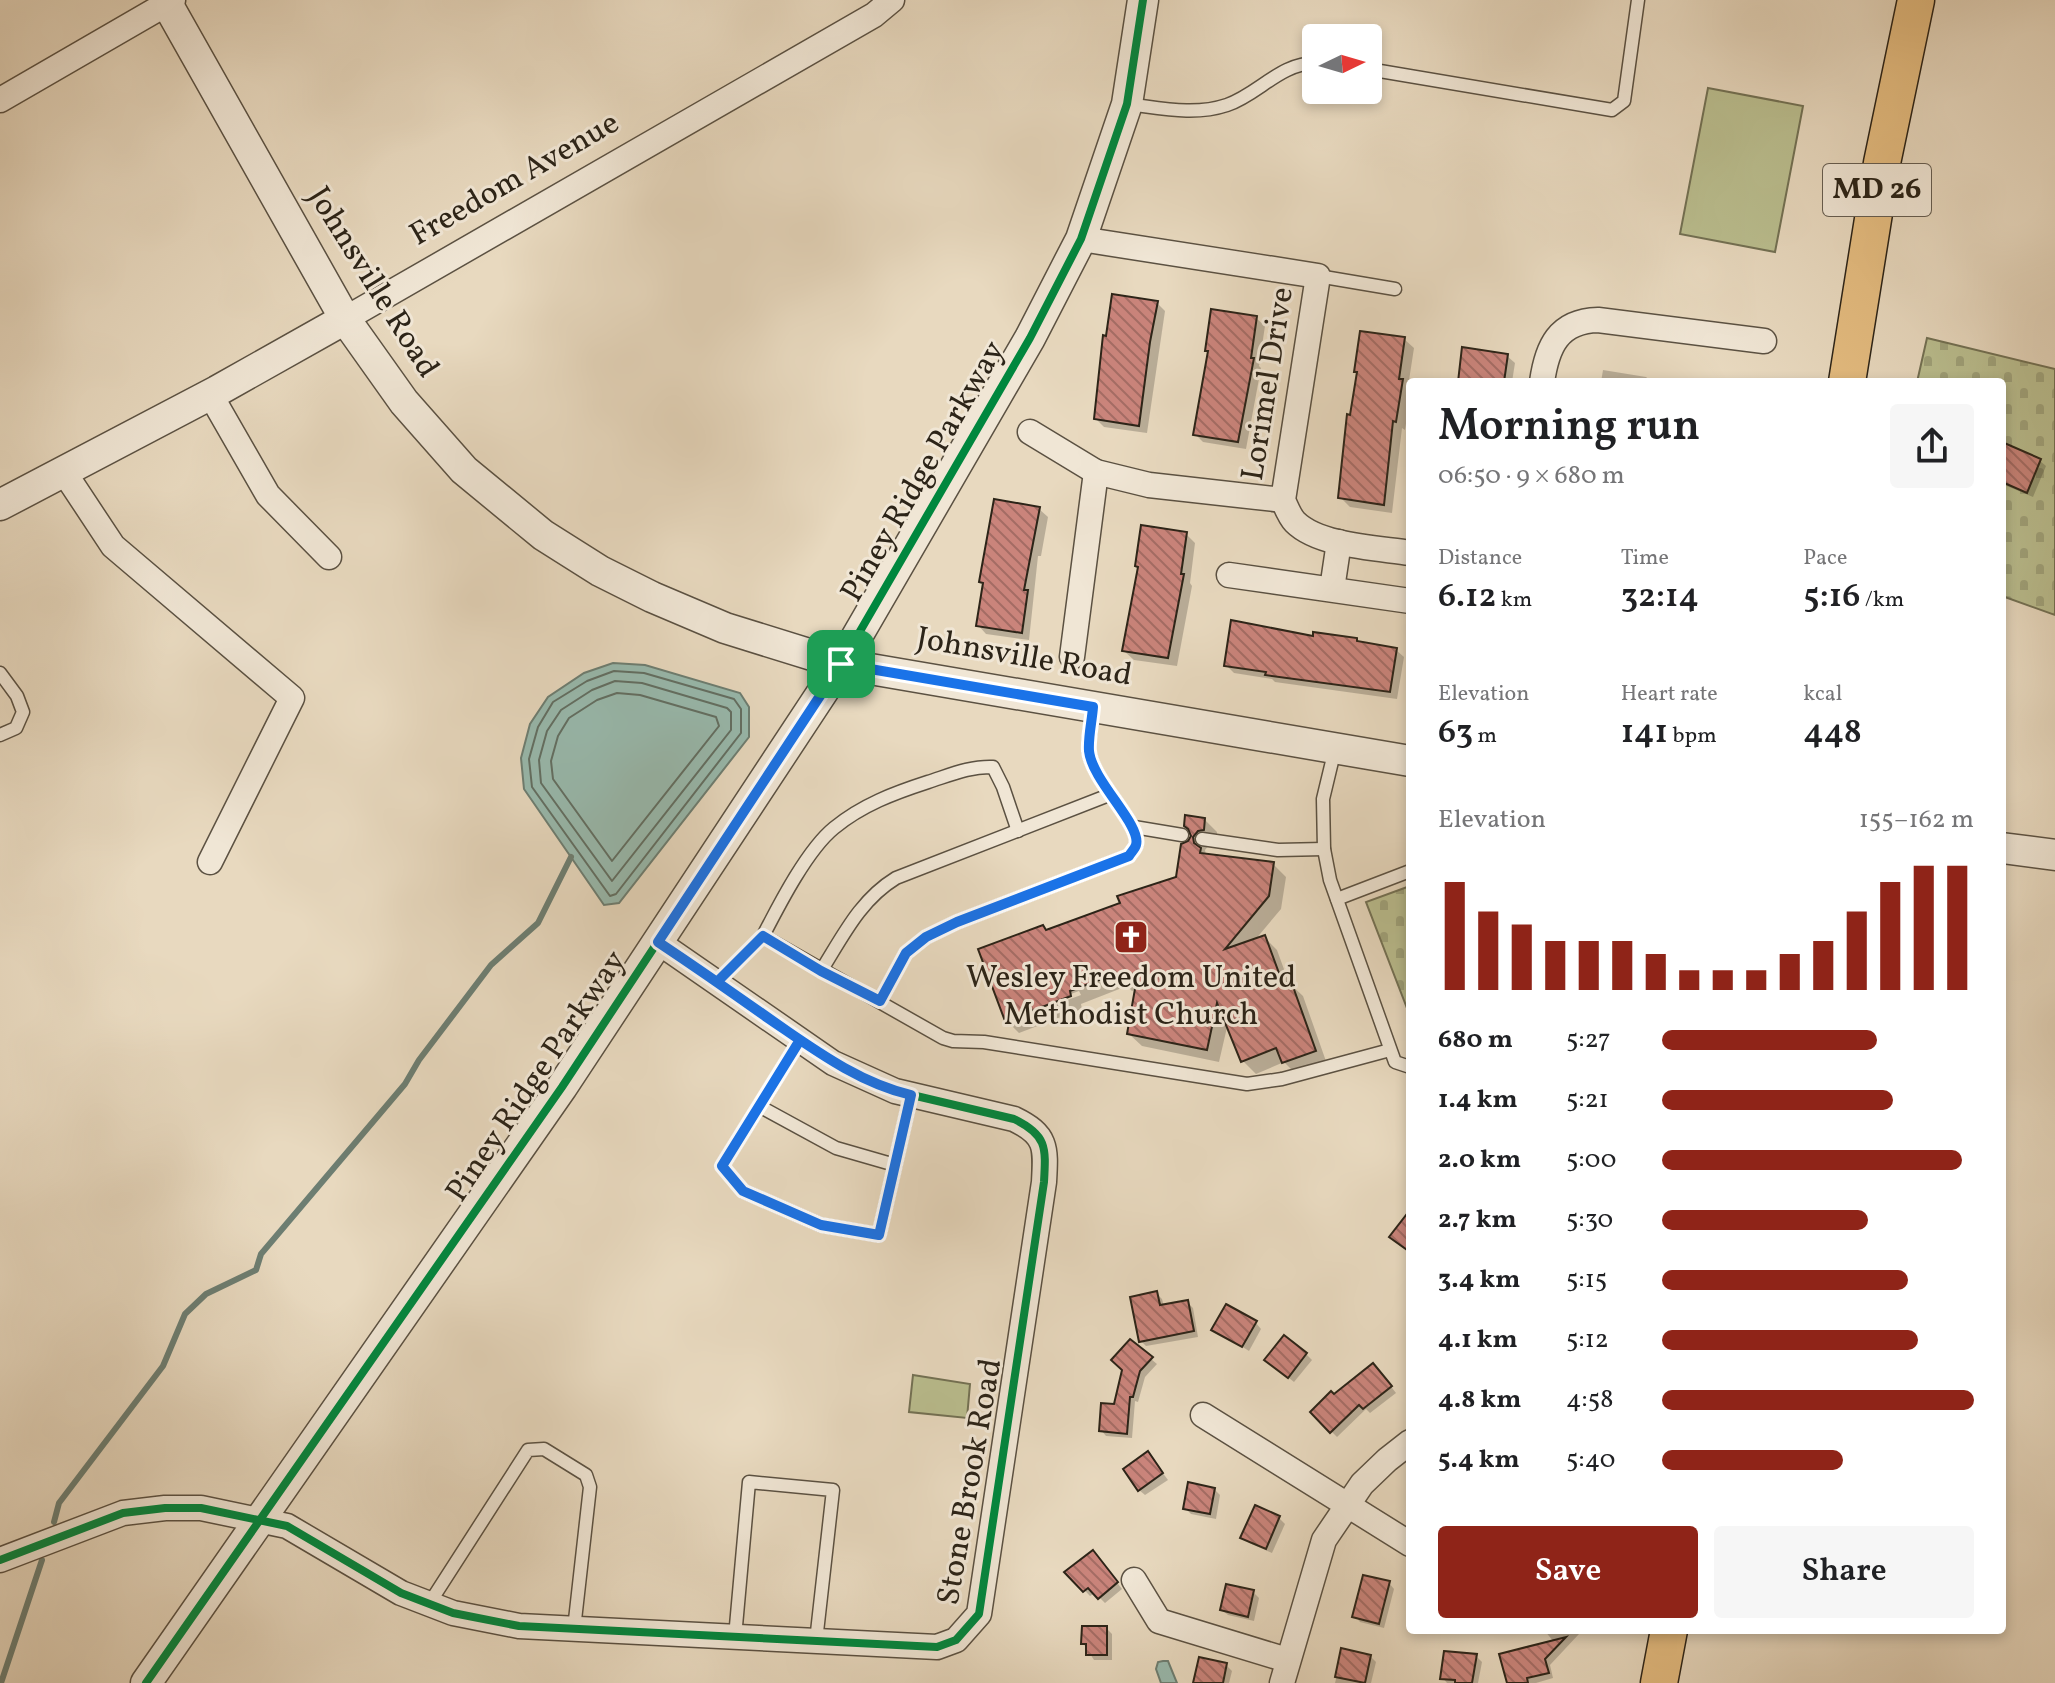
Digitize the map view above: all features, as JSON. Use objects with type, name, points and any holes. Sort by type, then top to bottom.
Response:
[{"type":"main road","name":"MD 26","points":[[1848,378],[1882,163],[1916,0]]},
{"type":"main road","points":[[1659,1683],[1668,1634]]},
{"type":"street","name":"Freedom Avenue","points":[[0,505],[345,319],[874,15],[892,0]]},
{"type":"street","name":"Piney Ridge Parkway","points":[[146,1683],[553,1100],[841,664],[1030,338],[1081,239],[1127,104],[1143,0]]},
{"type":"street","name":"Johnsville Road","points":[[168,1],[345,319],[404,402],[464,470],[543,535],[600,571],[725,628],[841,664],[1406,760]]},
{"type":"street","points":[[0,100],[168,1]]},
{"type":"street","name":"Lorimel Drive","points":[[1081,239],[1318,276],[1283,500],[1294,521],[1311,534],[1339,542],[1406,552]]},
{"type":"street","points":[[1543,378],[1546,357],[1553,343],[1571,325],[1583,320],[1764,341]]},
{"type":"street","points":[[210,394],[268,495],[329,557]]},
{"type":"street","points":[[1030,432],[1096,472],[1149,485],[1283,500]]},
{"type":"street","points":[[64,472],[113,546],[292,698],[210,862]]},
{"type":"street","points":[[1072,657],[1096,472]]},
{"type":"street","points":[[1332,589],[1339,542]]},
{"type":"street","points":[[1229,575],[1406,600]]},
{"type":"street","points":[[2006,849],[2055,855]]},
{"type":"street","name":"Stone Brook Road","points":[[0,1560],[123,1513],[201,1508],[287,1526],[401,1593],[453,1613],[519,1626],[937,1647],[956,1640],[979,1614],[1046,1157],[1043,1142],[1032,1128],[1014,1119],[895,1091],[833,1063],[658,942]]},
{"type":"street","points":[[1203,1415],[1406,1542]]},
{"type":"street","points":[[1134,1580],[1159,1621],[1284,1672],[1324,1540],[1346,1505],[1378,1468],[1406,1445]]},
{"type":"lane","points":[[1382,71],[1612,110],[1624,101],[1638,0]]},
{"type":"lane","points":[[1127,104],[1184,111],[1207,110],[1241,98],[1284,71],[1302,64]]},
{"type":"lane","points":[[1318,276],[1395,289]]},
{"type":"lane","points":[[0,673],[17,696],[23,712],[19,725],[0,735]]},
{"type":"lane","points":[[880,1001],[906,953],[926,937],[957,922],[1129,856],[1137,844],[1134,827],[1109,795],[1095,770],[1089,751],[1093,707]]},
{"type":"lane","points":[[1335,749],[1323,799],[1324,849],[1337,899],[1390,1050],[1395,1062],[1406,1066]]},
{"type":"lane","points":[[717,982],[763,936],[786,891],[831,830],[860,809],[891,794],[976,766],[993,767],[1018,831]]},
{"type":"lane","points":[[821,971],[856,913],[877,889],[896,878],[1109,795]]},
{"type":"lane","points":[[1134,827],[1182,835]]},
{"type":"lane","points":[[1202,839],[1278,850],[1324,849]]},
{"type":"lane","points":[[1337,899],[1406,873]]},
{"type":"lane","points":[[763,936],[821,971],[953,1041],[984,1042],[1247,1084],[1282,1079],[1390,1050]]},
{"type":"lane","points":[[800,1040],[722,1166],[743,1191],[821,1225],[879,1235],[911,1095]]},
{"type":"lane","points":[[759,1106],[836,1148],[895,1165]]},
{"type":"lane","points":[[429,1604],[528,1450],[544,1449],[586,1475],[590,1487],[574,1629]]},
{"type":"lane","points":[[735,1637],[749,1482],[833,1490],[816,1641]]},
{"type":"green space","points":[[1708,88],[1803,106],[1775,252],[1680,234]]},
{"type":"green space","points":[[1927,338],[2055,369],[2055,615],[2006,597],[2006,378],[1918,378]]},
{"type":"green space","points":[[1406,887],[1406,1006],[1366,902]]},
{"type":"green space","points":[[913,1375],[970,1384],[967,1418],[909,1412]]},
{"type":"water","points":[[613,663],[645,665],[740,693],[749,707],[749,737],[619,903],[604,905],[524,789],[521,758],[530,724],[548,697],[584,673]]},
{"type":"water","points":[[1168,1661],[1177,1683],[1161,1683],[1156,1669],[1158,1662]]},
{"type":"building","points":[[1112,294],[1158,301],[1139,426],[1094,419],[1103,335],[1106,336]]},
{"type":"building","points":[[1211,309],[1257,316],[1251,358],[1254,358],[1238,442],[1193,435],[1208,351],[1205,351]]},
{"type":"building","points":[[1360,331],[1405,337],[1399,379],[1403,379],[1396,422],[1393,421],[1384,505],[1338,498]]},
{"type":"building","points":[[1462,347],[1508,354],[1505,378],[1458,378]]},
{"type":"building","points":[[2006,444],[2041,459],[2027,493],[2006,484]]},
{"type":"building","points":[[994,499],[1040,507],[1024,590],[1028,590],[1022,633],[976,626],[983,583],[979,582]]},
{"type":"building","points":[[1141,525],[1187,532],[1181,574],[1184,574],[1168,658],[1122,651],[1138,567],[1135,566]]},
{"type":"building","points":[[1231,620],[1313,636],[1313,632],[1357,638],[1357,641],[1397,648],[1390,692],[1265,675],[1266,672],[1224,666]]},
{"type":"building","name":"Wesley Freedom United Methodist Church","points":[[1185,815],[1205,818],[1204,830],[1193,837],[1194,843],[1201,848],[1200,853],[1274,862],[1269,896],[1225,949],[1265,935],[1283,984],[1291,981],[1316,1051],[1282,1063],[1276,1048],[1241,1062],[1217,1003],[1207,1050],[1127,1034],[1138,972],[1118,979],[1115,974],[1070,991],[1071,996],[1005,1021],[978,949],[1043,925],[1046,930],[1120,903],[1117,896],[1176,877],[1181,844],[1191,836],[1184,826]]},
{"type":"building","points":[[1406,1215],[1406,1249],[1389,1237]]},
{"type":"building","points":[[1157,1291],[1160,1305],[1188,1300],[1194,1331],[1139,1342],[1130,1297]]},
{"type":"building","points":[[1226,1304],[1257,1321],[1242,1347],[1211,1330]]},
{"type":"building","points":[[1284,1335],[1307,1353],[1288,1378],[1264,1360]]},
{"type":"building","points":[[1130,1339],[1153,1357],[1140,1371],[1133,1397],[1130,1397],[1127,1434],[1099,1431],[1101,1403],[1114,1404],[1122,1370],[1111,1360]]},
{"type":"building","points":[[1373,1363],[1392,1386],[1363,1409],[1359,1405],[1330,1433],[1310,1412],[1331,1391],[1334,1394]]},
{"type":"building","points":[[1148,1451],[1163,1473],[1138,1491],[1123,1469]]},
{"type":"building","points":[[1188,1482],[1215,1488],[1210,1514],[1183,1509]]},
{"type":"building","points":[[1255,1505],[1280,1516],[1266,1549],[1240,1538]]},
{"type":"building","points":[[1093,1550],[1118,1582],[1098,1599],[1088,1588],[1083,1592],[1064,1572]]},
{"type":"building","points":[[1363,1575],[1390,1581],[1379,1624],[1352,1617]]},
{"type":"building","points":[[1226,1584],[1254,1590],[1248,1617],[1220,1610]]},
{"type":"building","points":[[1082,1626],[1107,1626],[1107,1655],[1086,1655],[1086,1644],[1081,1644]]},
{"type":"building","points":[[1566,1637],[1545,1659],[1549,1673],[1527,1678],[1528,1683],[1507,1683],[1499,1654]]},
{"type":"building","points":[[1341,1648],[1371,1655],[1365,1683],[1335,1677]]},
{"type":"building","points":[[1444,1651],[1477,1654],[1472,1683],[1440,1679]]},
{"type":"building","points":[[1199,1657],[1227,1663],[1223,1683],[1193,1683]]},
{"type":"waterway","points":[[54,1522],[59,1503],[163,1366],[185,1314],[206,1294],[256,1270],[261,1254],[405,1084],[419,1060],[491,965],[538,923],[571,857]]},
{"type":"waterway","points":[[1,1683],[42,1560]]},
{"type":"cycle path","points":[[146,1683],[562,1087],[841,664],[1030,338],[1081,239],[1127,104],[1143,0]]},
{"type":"cycle path","points":[[0,1560],[123,1513],[201,1508],[287,1526],[401,1593],[453,1613],[519,1626],[937,1647],[956,1640],[979,1614],[1044,1182],[1042,1143],[1033,1131],[1014,1119],[895,1091],[833,1063],[658,942]]},
{"type":"place","name":"Wesley Freedom United Methodist Church","points":[[1131,937]]},
{"type":"route","points":[[841,664],[658,942],[717,982],[833,1063],[911,1095],[879,1235],[821,1225],[743,1191],[722,1166],[800,1040],[717,982],[763,936],[821,971],[880,1001],[906,953],[926,937],[945,926],[1129,856],[1137,844],[1134,827],[1109,795],[1095,770],[1089,751],[1093,707],[841,664]]}]
